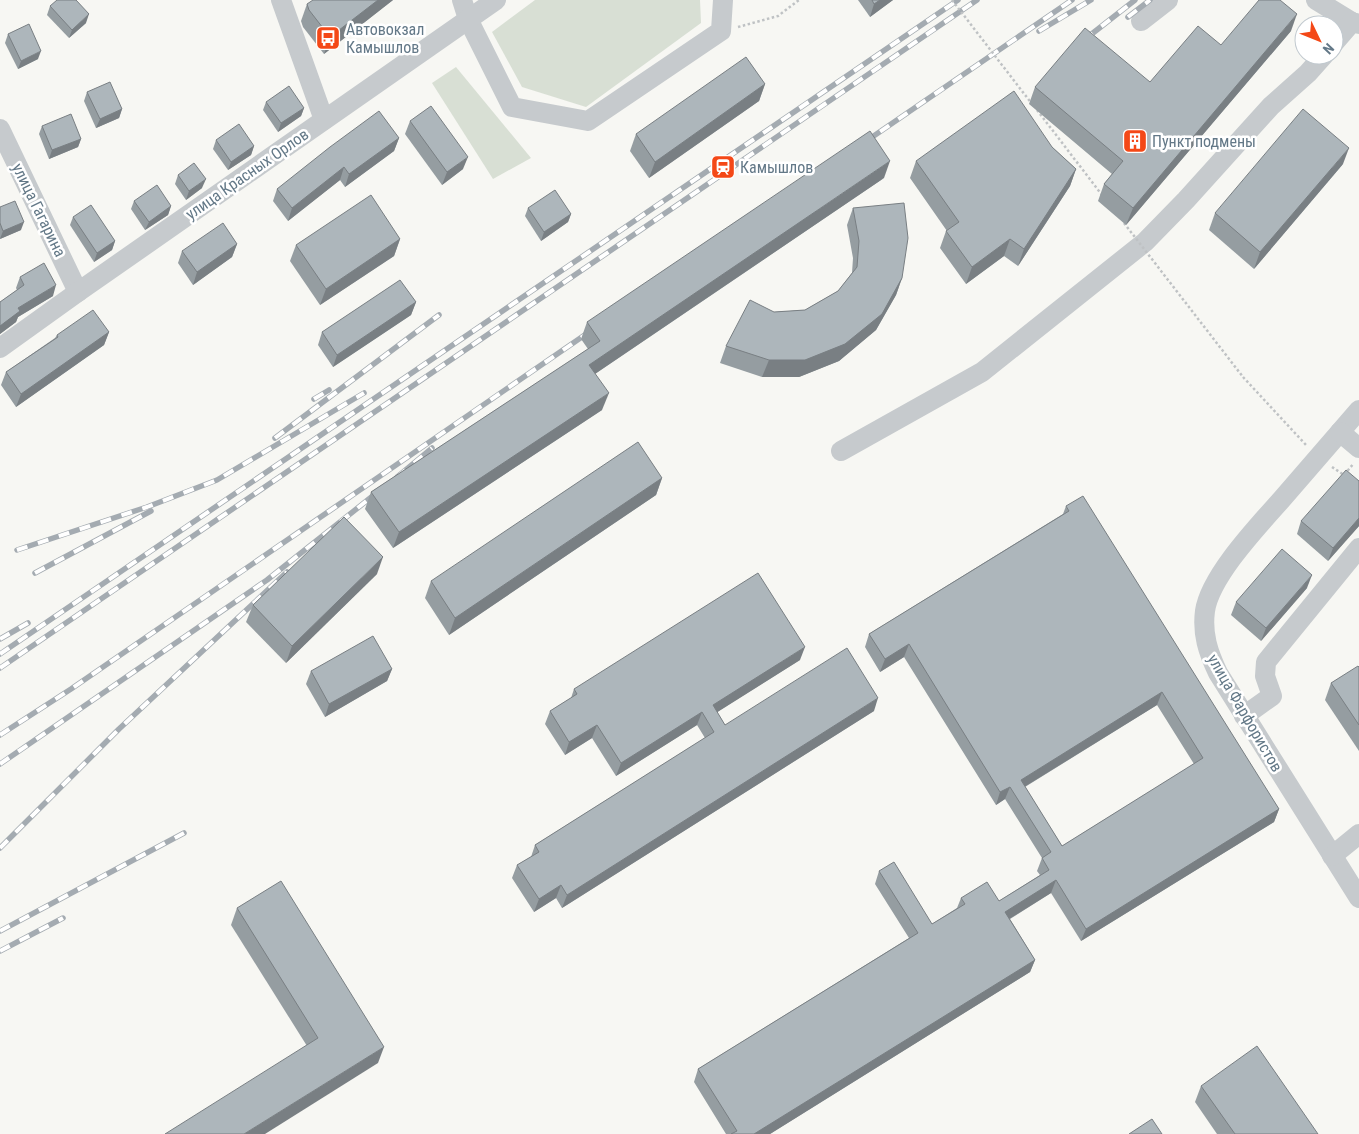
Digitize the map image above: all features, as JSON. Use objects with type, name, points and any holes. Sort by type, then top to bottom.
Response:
[{"type":"street","points":[[281,0],[324,120]]},
{"type":"street","points":[[462,0],[468,19],[512,107],[588,121],[722,31],[723,0]]},
{"type":"street","name":"улица Красных Орлов","points":[[0,348],[496,0]]},
{"type":"street","points":[[1141,21],[1168,0]]},
{"type":"street","points":[[1316,0],[1356,23],[1344,34]]},
{"type":"street","points":[[841,451],[982,372],[1145,242],[1186,200],[1271,106],[1315,65]]},
{"type":"street","name":"улица Гагарина","points":[[0,129],[78,292]]},
{"type":"street","name":"улица Фарфористов","points":[[1359,410],[1238,549],[1215,585],[1206,609],[1204,636],[1208,652],[1218,673],[1332,856],[1352,870],[1359,898]]},
{"type":"street","points":[[1340,432],[1359,448]]},
{"type":"street","points":[[1244,716],[1272,696],[1265,676],[1266,662],[1359,548]]},
{"type":"street","points":[[1332,856],[1359,834]]},
{"type":"path","points":[[722,31],[778,16],[799,0]]},
{"type":"path","points":[[952,0],[1104,196]]},
{"type":"path","points":[[1122,220],[1244,377],[1301,442],[1344,475],[1359,457]]},
{"type":"shaded area","points":[[535,0],[700,0],[701,23],[586,107],[522,87],[492,32]]},
{"type":"shaded area","points":[[456,67],[531,158],[493,179],[432,83]]},
{"type":"building","points":[[57,0],[76,0],[89,14],[72,30],[50,6]]},
{"type":"building","points":[[313,0],[378,0],[330,37],[309,10],[307,4]]},
{"type":"building","points":[[872,0],[880,0],[874,4]]},
{"type":"building","name":"Пункт подмены","points":[[1259,0],[1280,0],[1297,14],[1294,15],[1294,18],[1133,208],[1104,184],[1123,161],[1035,87],[1085,28],[1150,82],[1198,26],[1221,45]]},
{"type":"building","points":[[29,24],[41,51],[21,61],[8,34]]},
{"type":"building","name":"Камышлов","points":[[746,57],[765,84],[655,162],[636,134]]},
{"type":"building","points":[[110,82],[122,109],[100,119],[87,92]]},
{"type":"building","points":[[289,86],[304,108],[281,123],[266,102]]},
{"type":"building","points":[[1014,91],[1052,147],[1076,169],[1024,249],[1010,239],[972,267],[946,231],[959,222],[916,161]]},
{"type":"building","points":[[431,106],[468,157],[447,172],[410,121]]},
{"type":"building","points":[[1303,109],[1349,148],[1260,252],[1215,213]]},
{"type":"building","points":[[379,111],[399,138],[349,174],[344,167],[292,208],[277,189]]},
{"type":"building","points":[[71,114],[81,139],[52,150],[42,126]]},
{"type":"building","points":[[239,124],[254,146],[231,162],[216,140]]},
{"type":"building","points":[[870,131],[890,161],[589,365],[609,393],[399,532],[371,492],[600,341],[587,322]]},
{"type":"building","points":[[194,163],[206,179],[189,191],[178,175]]},
{"type":"building","points":[[157,185],[171,206],[149,222],[134,201]]},
{"type":"building","points":[[555,190],[571,214],[544,232],[528,208]]},
{"type":"building","points":[[371,195],[400,239],[326,289],[296,245]]},
{"type":"building","points":[[15,201],[24,222],[3,231],[0,223],[0,207]]},
{"type":"building","points":[[904,203],[908,238],[902,278],[882,314],[845,344],[805,360],[769,360],[726,346],[750,300],[774,312],[805,310],[838,291],[857,267],[859,241],[853,208]]},
{"type":"building","points":[[91,205],[115,241],[97,253],[73,217]]},
{"type":"building","points":[[223,223],[237,244],[197,272],[182,251]]},
{"type":"building","points":[[44,263],[56,285],[18,308],[20,311],[0,326],[0,302],[24,285],[20,277]]},
{"type":"building","points":[[400,280],[416,302],[337,355],[322,332]]},
{"type":"building","points":[[93,310],[109,332],[21,394],[6,372],[58,337],[57,335]]},
{"type":"building","points":[[638,442],[662,478],[455,618],[431,581]]},
{"type":"building","points":[[1346,470],[1359,481],[1359,518],[1333,548],[1301,521]]},
{"type":"building","points":[[1083,496],[1279,809],[1086,929],[1056,880],[1005,912],[1035,960],[754,1134],[731,1134],[737,1131],[698,1069],[918,933],[879,871],[894,862],[932,924],[965,904],[961,898],[987,882],[999,901],[1049,870],[1042,858],[1051,852],[1010,787],[1000,792],[909,644],[885,659],[869,634],[1069,511],[1066,506]],"holes":[[[1162,692],[1203,758],[1062,846],[1021,780]]]},
{"type":"building","points":[[344,517],[383,557],[292,646],[253,605]]},
{"type":"building","points":[[1282,549],[1312,575],[1266,628],[1236,602]]},
{"type":"building","points":[[758,573],[805,647],[713,705],[725,725],[847,648],[878,698],[567,895],[561,885],[539,899],[517,865],[539,852],[535,845],[714,732],[702,712],[621,763],[597,725],[569,742],[550,711],[577,694],[574,689]]},
{"type":"building","points":[[373,636],[392,669],[329,704],[311,671]]},
{"type":"building","points":[[1359,667],[1359,725],[1331,683]]},
{"type":"building","points":[[281,881],[384,1047],[244,1134],[165,1134],[318,1038],[237,908]]},
{"type":"building","points":[[1257,1046],[1318,1134],[1235,1134],[1201,1086]]},
{"type":"building","points":[[1152,1119],[1162,1134],[1129,1134]]},
{"type":"railway","points":[[0,654],[958,0]]},
{"type":"railway","points":[[0,668],[977,0]]},
{"type":"railway","points":[[862,144],[1072,0]]},
{"type":"railway","points":[[1039,31],[1091,0]]},
{"type":"railway","points":[[1084,40],[1135,0]]},
{"type":"railway","points":[[1128,17],[1150,0]]},
{"type":"railway","points":[[275,438],[439,315]]},
{"type":"railway","points":[[0,735],[71,689],[592,330]]},
{"type":"railway","points":[[314,399],[329,390]]},
{"type":"railway","points":[[17,550],[147,507],[217,480],[364,393]]},
{"type":"railway","points":[[397,477],[432,448]]},
{"type":"railway","points":[[0,764],[267,580],[379,491]]},
{"type":"railway","points":[[35,573],[151,511]]},
{"type":"railway","points":[[0,848],[119,729],[287,572]]},
{"type":"railway","points":[[0,639],[28,623]]},
{"type":"railway","points":[[0,931],[184,833]]},
{"type":"railway","points":[[0,951],[63,918]]},
{"type":"place","name":"Автовокзал Камышлов","points":[[328,38]]},
{"type":"place","name":"Пункт подмены","points":[[1135,141]]},
{"type":"place","name":"Камышлов","points":[[723,167]]}]
